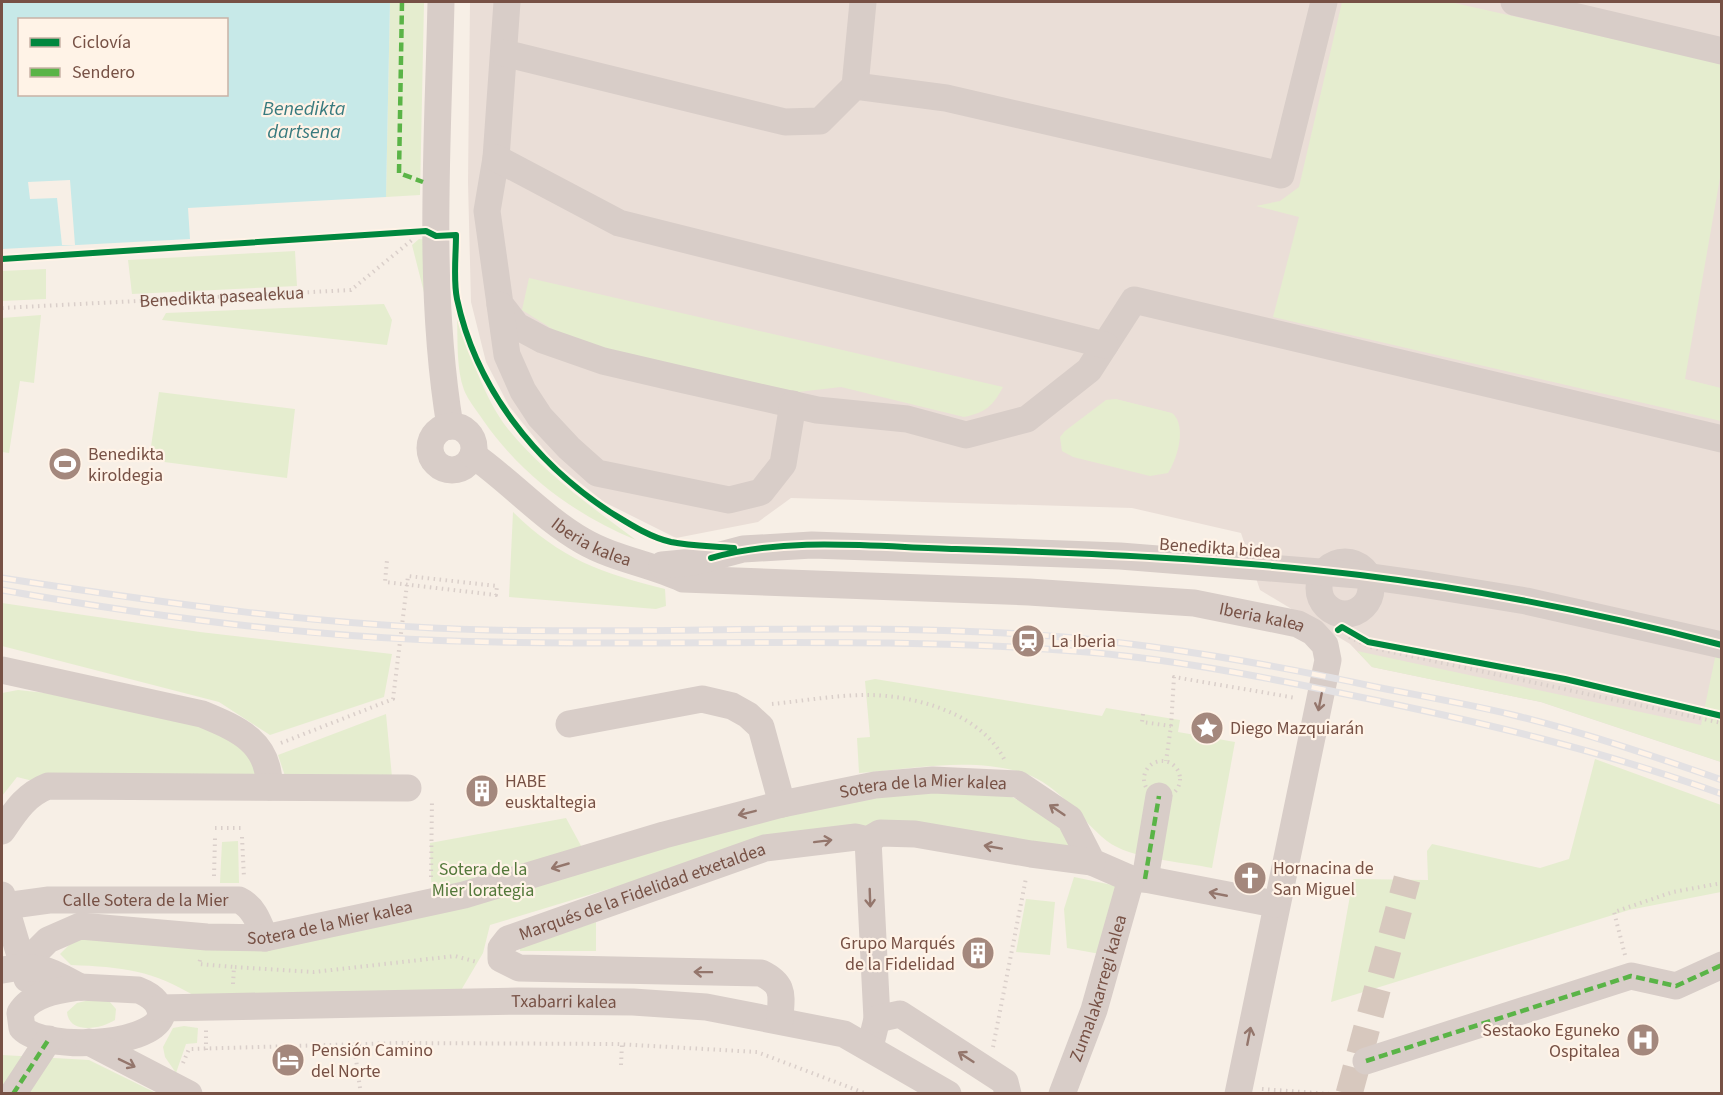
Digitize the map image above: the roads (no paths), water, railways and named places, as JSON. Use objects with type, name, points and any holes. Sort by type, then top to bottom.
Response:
[{"type":"street","points":[[441,2],[422,234],[450,426]]},
{"type":"street","points":[[507,2],[496,158],[487,211],[507,355],[523,391],[540,417],[597,474],[729,500],[761,492],[783,464],[793,404]]},
{"type":"street","points":[[504,53],[785,122],[820,122],[855,86],[862,2]]},
{"type":"street","points":[[855,86],[946,98],[1281,175],[1324,2]]},
{"type":"street","points":[[1514,2],[1722,51]]},
{"type":"street","points":[[496,158],[619,223],[1105,345]]},
{"type":"street","points":[[500,304],[517,326],[543,340],[603,361],[817,410],[907,419],[966,435],[1027,419],[1089,370],[1134,300],[1722,439]]},
{"type":"street","points":[[450,426],[458,426],[470,434],[474,448],[468,463],[456,470],[448,470],[436,463],[430,450],[433,436],[443,427],[450,426]]},
{"type":"street","name":"Iberia kalea","points":[[473,455],[584,542],[627,560],[655,566],[683,579],[921,587],[1194,603],[1274,617],[1313,632],[1324,645],[1328,660],[1275,904],[1238,1090]]},
{"type":"street","name":"Benedikta bidea","points":[[655,566],[694,562],[743,549],[812,546],[1120,556],[1217,563],[1358,575],[1479,592],[1722,645]]},
{"type":"street","points":[[711,558],[710,567],[733,582]]},
{"type":"street","points":[[1313,632],[1320,615],[1327,607]]},
{"type":"street","points":[[2,670],[202,714],[233,727],[266,758],[270,773],[269,788]]},
{"type":"street","points":[[569,724],[702,699],[713,699],[735,707],[748,715],[760,727],[782,804]]},
{"type":"street","name":"Sotera de la Mier kalea","points":[[12,968],[48,940],[80,926],[207,938],[265,938],[431,902],[782,804],[874,785],[933,780],[1018,784],[1070,819],[1092,861]]},
{"type":"street","points":[[2,831],[22,802],[34,791],[48,786],[408,788]]},
{"type":"street","name":"Zumalakarregi kalea","points":[[1062,1094],[1094,1010],[1138,879],[1159,796]]},
{"type":"street","name":"Marqués de la Fidelidad etxetaldea","points":[[780,1020],[782,992],[774,979],[761,973],[519,968],[501,959],[501,948],[507,939],[765,848],[856,837],[868,840],[880,833],[915,834],[1031,854],[1092,861]]},
{"type":"street","points":[[868,840],[877,1019],[870,1047]]},
{"type":"street","points":[[1092,861],[1138,879],[1275,904]]},
{"type":"street","points":[[3,900],[12,968],[29,993],[15,1016]]},
{"type":"street","name":"Calle Sotera de la Mier","points":[[3,900],[239,900],[244,902],[257,917],[265,938]]},
{"type":"street","points":[[1366,1061],[1631,976],[1676,986],[1722,964]]},
{"type":"street","points":[[12,968],[55,973],[80,987]]},
{"type":"street","points":[[587,1002],[589,969]]},
{"type":"street","points":[[15,1016],[45,995],[80,987],[138,990],[151,997],[156,1018],[152,1051],[179,1081]]},
{"type":"street","name":"Txabarri kalea","points":[[89,1042],[134,1035],[156,1018],[587,1002],[706,1007],[844,1034],[948,1094]]},
{"type":"street","points":[[877,1019],[900,1014],[1005,1082],[1008,1094]]},
{"type":"street","points":[[15,1016],[25,1031],[49,1040],[89,1042],[179,1081]]},
{"type":"street","points":[[13,1094],[49,1040]]},
{"type":"water","name":"Benedikta dartsena","points":[[2,2],[390,2],[386,197],[188,208],[190,239],[2,249]]},
{"type":"tunnel","points":[[1349,1094],[1407,879]]},
{"type":"railway","points":[[2,578],[244,612],[427,628],[555,631],[888,629],[1066,637],[1155,647],[1244,661],[1496,711],[1592,737],[1722,780]]},
{"type":"railway","points":[[2,590],[186,619],[372,637],[569,643],[930,644],[1002,646],[1144,658],[1282,681],[1491,726],[1584,750],[1722,794]]},
{"type":"place","name":"Benedikta kiroldegia","points":[[65,464]]},
{"type":"place","name":"La Iberia","points":[[1028,641]]},
{"type":"place","name":"Diego Mazquiarán","points":[[1207,728]]},
{"type":"place","name":"HABE eusktaltegia","points":[[482,791]]},
{"type":"place","name":"Hornacina de San Miguel","points":[[1250,878]]},
{"type":"place","name":"Grupo Marqués de la Fidelidad","points":[[978,953]]},
{"type":"place","name":"Sestaoko Eguneko Ospitalea","points":[[1643,1040]]},
{"type":"place","name":"Pensión Camino del Norte","points":[[288,1060]]},
{"type":"park label","name":"Sotera de la Mier lorategia","points":[[483,879]]}]
